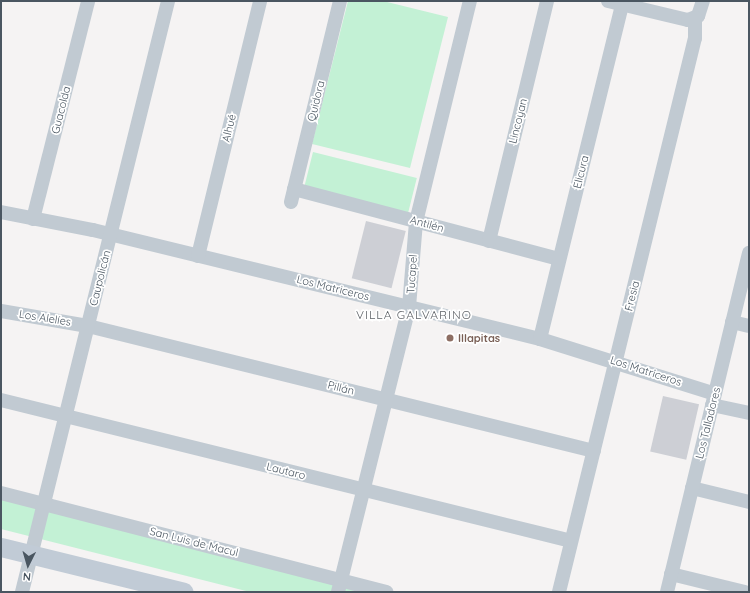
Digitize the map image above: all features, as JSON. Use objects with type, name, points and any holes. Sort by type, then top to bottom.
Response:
[{"type":"street","name":"Guacolda","points":[[33,219],[88,1]]},
{"type":"street","name":"Caupolicán","points":[[22,592],[168,1]]},
{"type":"street","name":"Alhué","points":[[198,256],[260,1]]},
{"type":"street","name":"Quidora","points":[[293,195],[340,1]]},
{"type":"street","name":"Tucapel","points":[[340,586],[409,307],[416,222],[470,1]]},
{"type":"street","name":"Lincoyan","points":[[489,241],[547,1]]},
{"type":"street","points":[[608,1],[685,19],[695,18]]},
{"type":"street","name":"Fresia","points":[[559,592],[695,38],[695,18],[703,1]]},
{"type":"street","name":"Elicura","points":[[540,339],[622,4]]},
{"type":"street","name":"Antilén","points":[[293,195],[416,222],[559,259]]},
{"type":"street","name":"Los Matriceros","points":[[1,212],[111,235],[540,339],[616,361],[749,413]]},
{"type":"street","name":"Los Talladores","points":[[667,592],[749,253]]},
{"type":"street","name":"Los Alelíes","points":[[1,311],[88,326]]},
{"type":"street","points":[[732,322],[749,326]]},
{"type":"street","name":"Pillán","points":[[88,326],[594,451]]},
{"type":"street","name":"Lautaro","points":[[1,400],[571,542]]},
{"type":"street","points":[[692,488],[749,502]]},
{"type":"street","name":"San Luis de Macul","points":[[1,493],[340,586],[387,592]]},
{"type":"street","points":[[1,547],[184,592]]},
{"type":"street","points":[[671,574],[745,592]]},
{"type":"green space","points":[[348,1],[383,1],[448,17],[410,168],[312,144]]},
{"type":"green space","points":[[313,152],[417,178],[408,213],[304,187]]},
{"type":"green space","points":[[1,499],[366,592],[250,592],[1,529]]},
{"type":"building","points":[[366,221],[406,231],[392,288],[352,278]]},
{"type":"building","points":[[663,396],[699,404],[686,460],[650,452]]},
{"type":"place","name":"Illapitas","points":[[450,338]]},
{"type":"district","name":"VILLA GALVARINO","points":[[414,315]]}]
